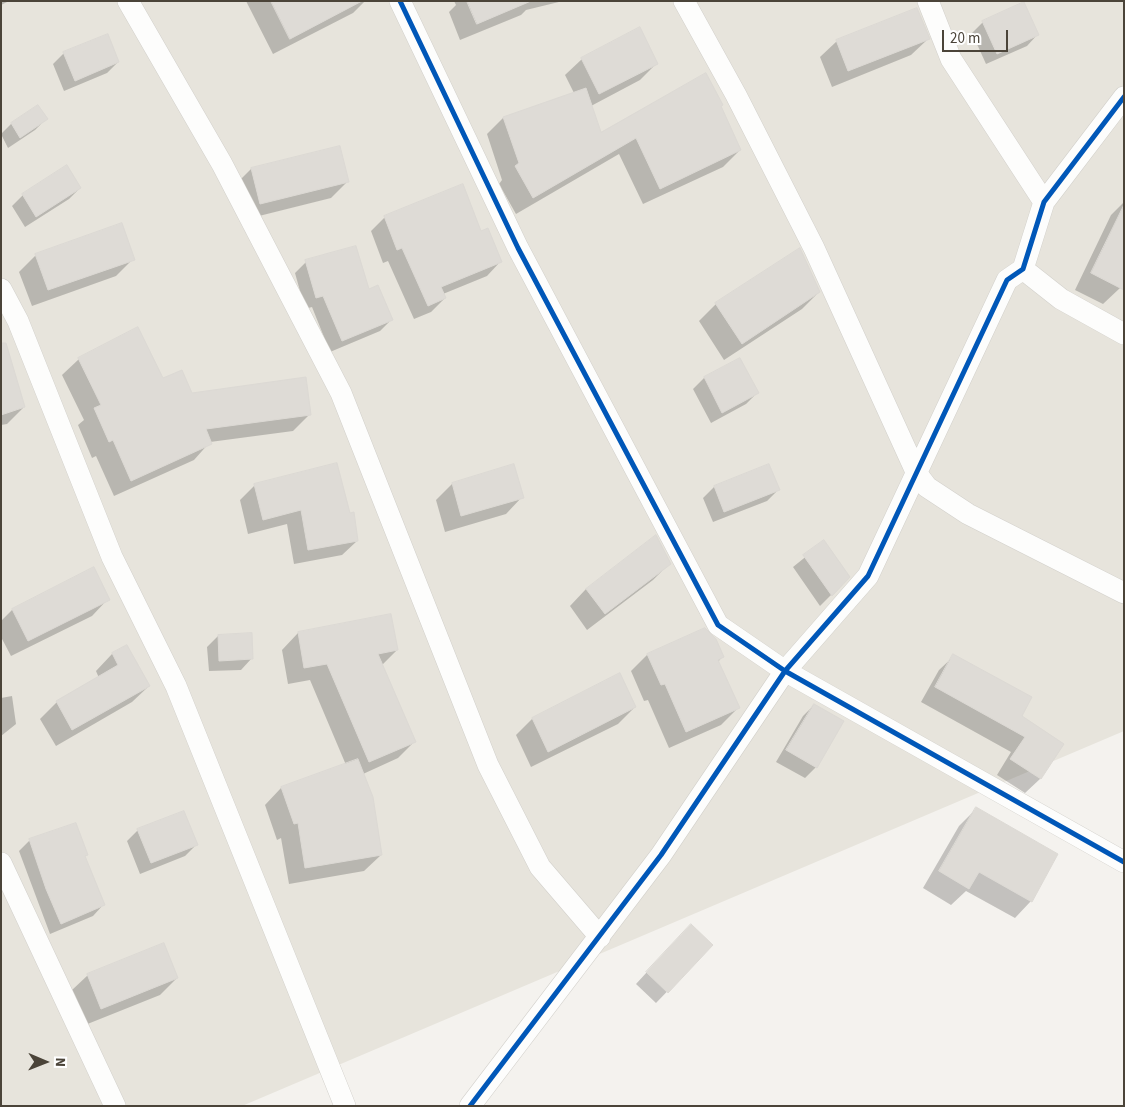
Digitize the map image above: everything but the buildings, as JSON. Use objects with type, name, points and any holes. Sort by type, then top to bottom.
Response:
[{"type":"street","points":[[128,1],[222,164],[341,393],[488,764],[540,867],[600,937]]},
{"type":"street","points":[[400,1],[518,248],[718,624],[785,671],[1124,862]]},
{"type":"street","points":[[684,1],[736,95],[814,248],[917,474],[927,487],[968,514],[1124,593]]},
{"type":"street","points":[[928,1],[950,58],[1044,202]]},
{"type":"street","points":[[470,1106],[661,856],[785,671],[868,576],[1007,280],[1023,269],[1044,202],[1124,97]]},
{"type":"street","points":[[1023,269],[1061,299],[1124,334]]},
{"type":"street","points":[[1,289],[18,321],[112,557],[176,686],[345,1106]]},
{"type":"street","points":[[1,863],[115,1106]]},
{"type":"shaded area","points":[[1,1],[1124,1],[1124,731],[242,1106],[1,1106]]},
{"type":"cycle path","points":[[400,1],[518,248],[718,625],[785,671],[1124,862]]},
{"type":"cycle path","points":[[470,1106],[661,855],[785,671],[868,576],[1007,280],[1023,269],[1044,202],[1124,97]]}]
